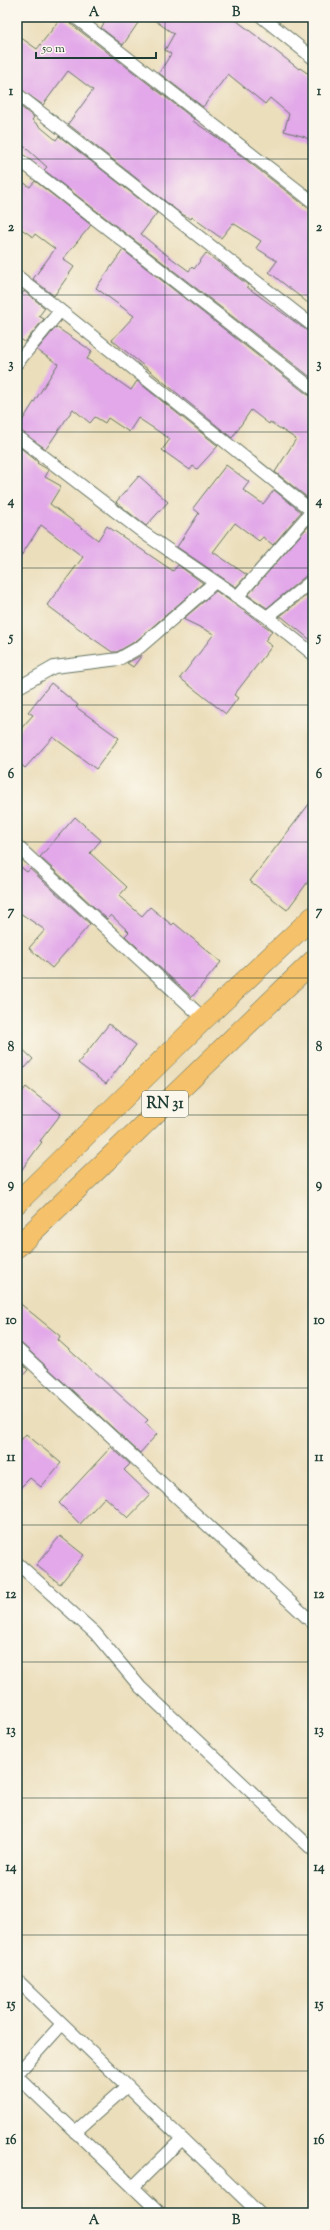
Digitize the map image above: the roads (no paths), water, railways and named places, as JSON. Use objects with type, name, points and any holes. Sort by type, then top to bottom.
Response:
[{"type":"highway","name":"RN 31","points":[[17,1202],[204,1019],[313,917]]},
{"type":"highway","name":"RN 31","points":[[17,1248],[313,961]]},
{"type":"street","points":[[75,17],[313,202]]},
{"type":"street","points":[[262,17],[313,58]]},
{"type":"street","points":[[17,94],[313,326]]},
{"type":"street","points":[[17,158],[313,389]]},
{"type":"street","points":[[17,276],[312,510],[237,597]]},
{"type":"street","points":[[17,363],[60,311]]},
{"type":"street","points":[[17,436],[145,534],[237,597],[313,654]]},
{"type":"street","points":[[266,618],[313,580]]},
{"type":"street","points":[[17,688],[54,667],[119,659],[140,646],[215,582]]},
{"type":"street","points":[[17,846],[204,1019]]},
{"type":"street","points":[[17,1349],[313,1623]]},
{"type":"street","points":[[17,1563],[95,1633],[140,1687],[313,1850]]},
{"type":"street","points":[[17,1980],[259,2213]]},
{"type":"street","points":[[62,2024],[17,2075],[160,2213]]},
{"type":"street","points":[[75,2132],[126,2086]]},
{"type":"street","points":[[133,2187],[182,2139]]}]
